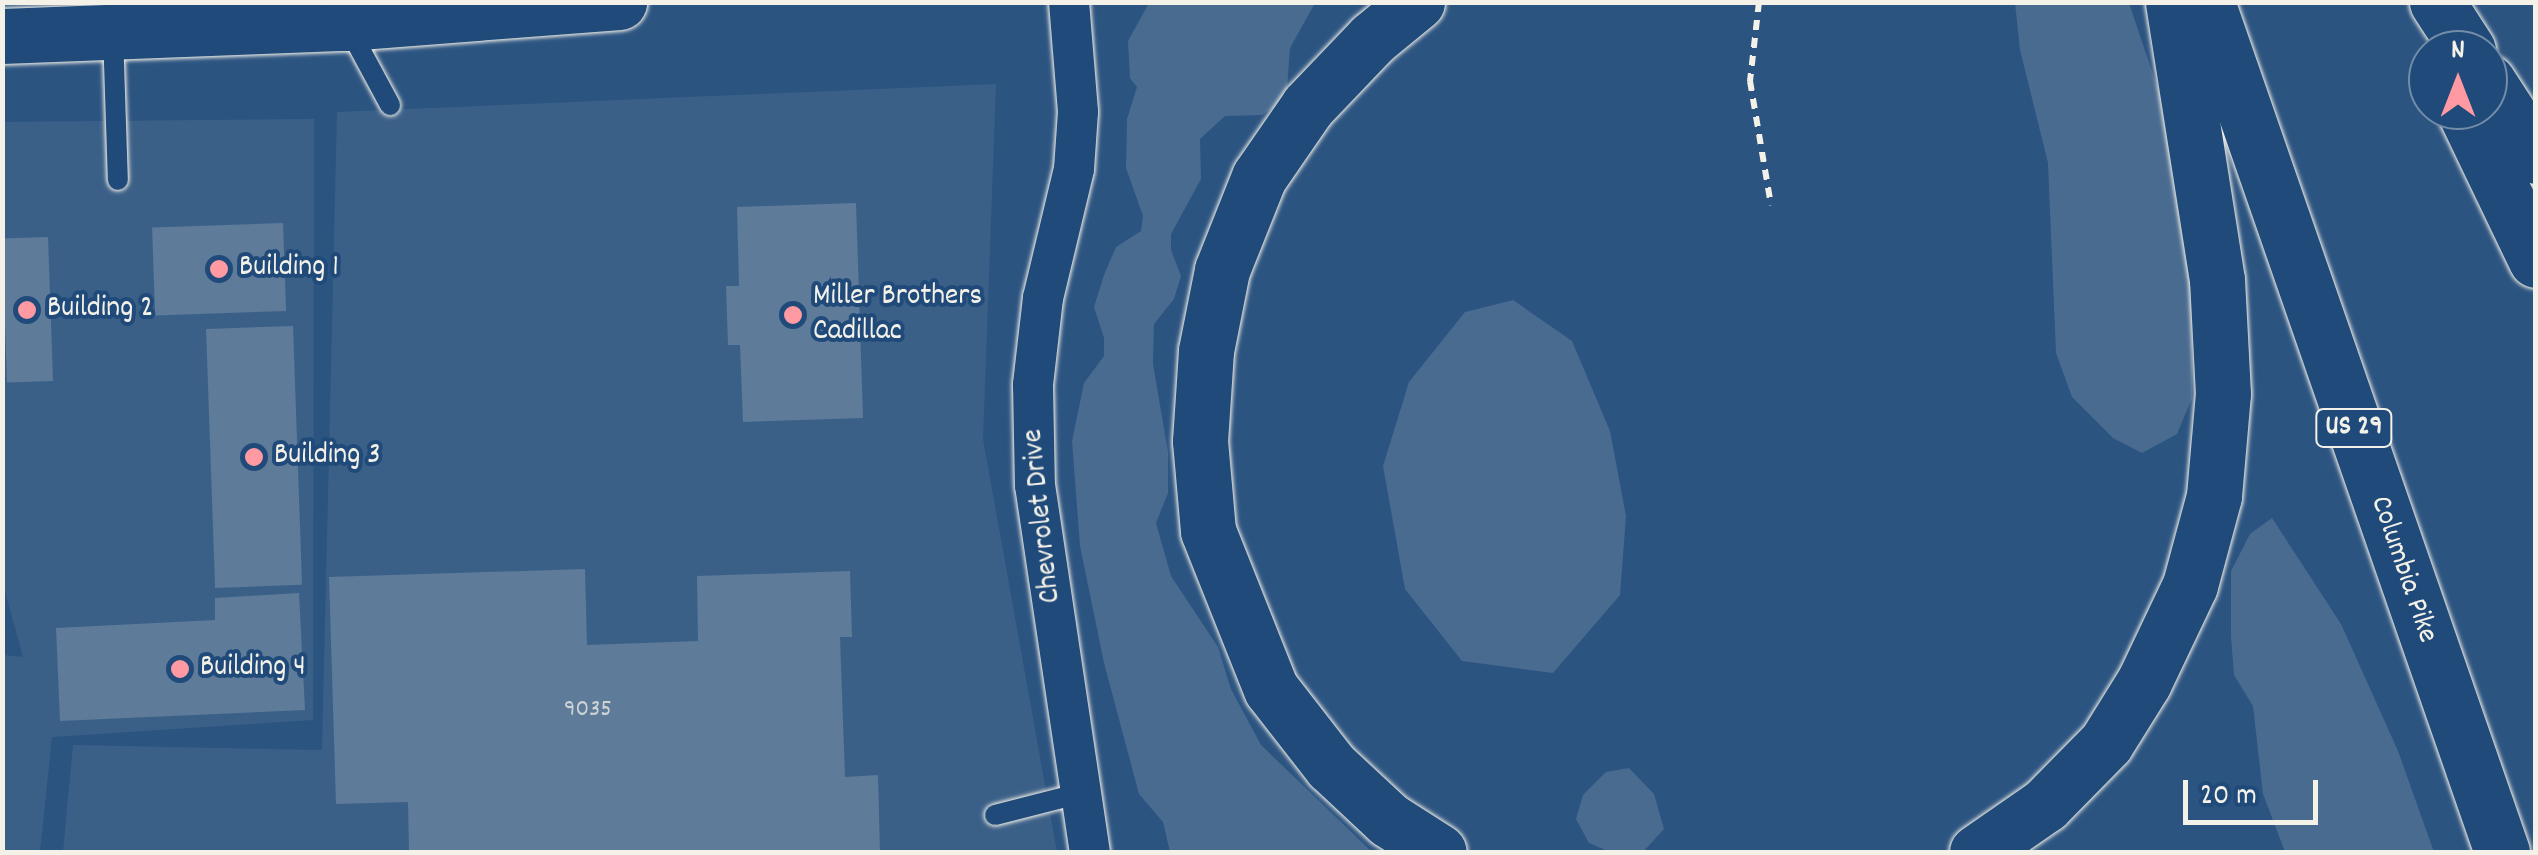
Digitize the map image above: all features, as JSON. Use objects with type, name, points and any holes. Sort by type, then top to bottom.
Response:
[{"type":"main road","points":[[2,36],[346,23],[619,2]]},
{"type":"main road","points":[[1417,2],[1372,39],[1308,106],[1260,177],[1222,270],[1206,351],[1200,441],[1208,531],[1271,688],[1331,766],[1389,820],[1439,852]]},
{"type":"main road","points":[[1978,852],[2045,805],[2106,743],[2144,682],[2190,585],[2214,496],[2223,394],[2217,280],[2173,2]]},
{"type":"main road","name":"Columbia Pike","points":[[2207,2],[2502,852]]},
{"type":"main road","points":[[2414,2],[2427,30]]},
{"type":"main road","points":[[2437,2],[2455,30]]},
{"type":"main road","points":[[2508,113],[2536,156]]},
{"type":"main road","points":[[2474,130],[2536,260]]},
{"type":"street","name":"Chevrolet Drive","points":[[1070,2],[1078,112],[1074,169],[1043,298],[1033,384],[1035,485],[1090,852]]},
{"type":"lane","points":[[346,23],[390,105]]},
{"type":"lane","points":[[113,32],[118,180]]},
{"type":"lane","points":[[995,815],[1082,793]]},
{"type":"path","points":[[1758,2],[1750,82],[1771,205]]},
{"type":"shaded area","points":[[1149,3],[1315,3],[1290,48],[1287,89],[1277,105],[1262,115],[1225,116],[1200,139],[1201,179],[1171,234],[1171,250],[1181,276],[1174,299],[1154,324],[1153,364],[1168,452],[1168,493],[1156,523],[1171,576],[1218,647],[1231,689],[1261,745],[1372,852],[1170,852],[1163,822],[1139,794],[1104,663],[1080,546],[1072,441],[1084,383],[1104,356],[1104,338],[1094,307],[1104,275],[1116,247],[1141,231],[1143,216],[1126,168],[1127,119],[1137,87],[1130,78],[1128,41]]},
{"type":"shaded area","points":[[2015,3],[2129,3],[2170,125],[2192,265],[2192,398],[2177,434],[2142,453],[2113,438],[2072,397],[2056,353],[2048,163],[2020,50]]},
{"type":"shaded area","points":[[996,84],[983,439],[1057,852],[63,852],[73,745],[322,750],[337,112]]},
{"type":"shaded area","points":[[314,119],[313,720],[52,737],[40,852],[3,852],[3,655],[23,657],[3,584],[3,122]]},
{"type":"shaded area","points":[[1513,300],[1572,341],[1610,431],[1626,516],[1620,595],[1553,673],[1462,661],[1405,589],[1383,466],[1409,382],[1465,312]]},
{"type":"shaded area","points":[[2272,518],[2341,624],[2398,751],[2434,852],[2285,852],[2263,794],[2253,706],[2234,675],[2231,637],[2231,571],[2250,534]]},
{"type":"shaded area","points":[[1629,768],[1654,794],[1664,829],[1643,852],[1610,852],[1589,843],[1576,819],[1583,795],[1606,772]]},
{"type":"building","name":"Miller Brothers Cadillac","points":[[856,203],[863,418],[743,422],[740,345],[728,345],[726,286],[739,286],[737,207]]},
{"type":"building","name":"Building 1","points":[[283,223],[286,311],[155,316],[152,228]]},
{"type":"building","name":"Building 2","points":[[48,237],[53,381],[7,383],[2,239]]},
{"type":"building","name":"Building 3","points":[[293,326],[302,585],[215,588],[206,329]]},
{"type":"building","points":[[585,569],[587,645],[698,641],[697,576],[850,571],[852,637],[840,637],[845,777],[878,775],[880,852],[409,852],[408,802],[336,804],[329,577]]},
{"type":"building","name":"Building 4","points":[[299,593],[305,710],[60,721],[56,628],[215,620],[215,598]]},
{"type":"place","name":"Building 1","points":[[219,269]]},
{"type":"place","name":"Building 2","points":[[27,310]]},
{"type":"place","name":"Miller Brothers Cadillac","points":[[793,315]]},
{"type":"place","name":"Building 3","points":[[254,457]]},
{"type":"place","name":"Building 4","points":[[180,669]]}]
